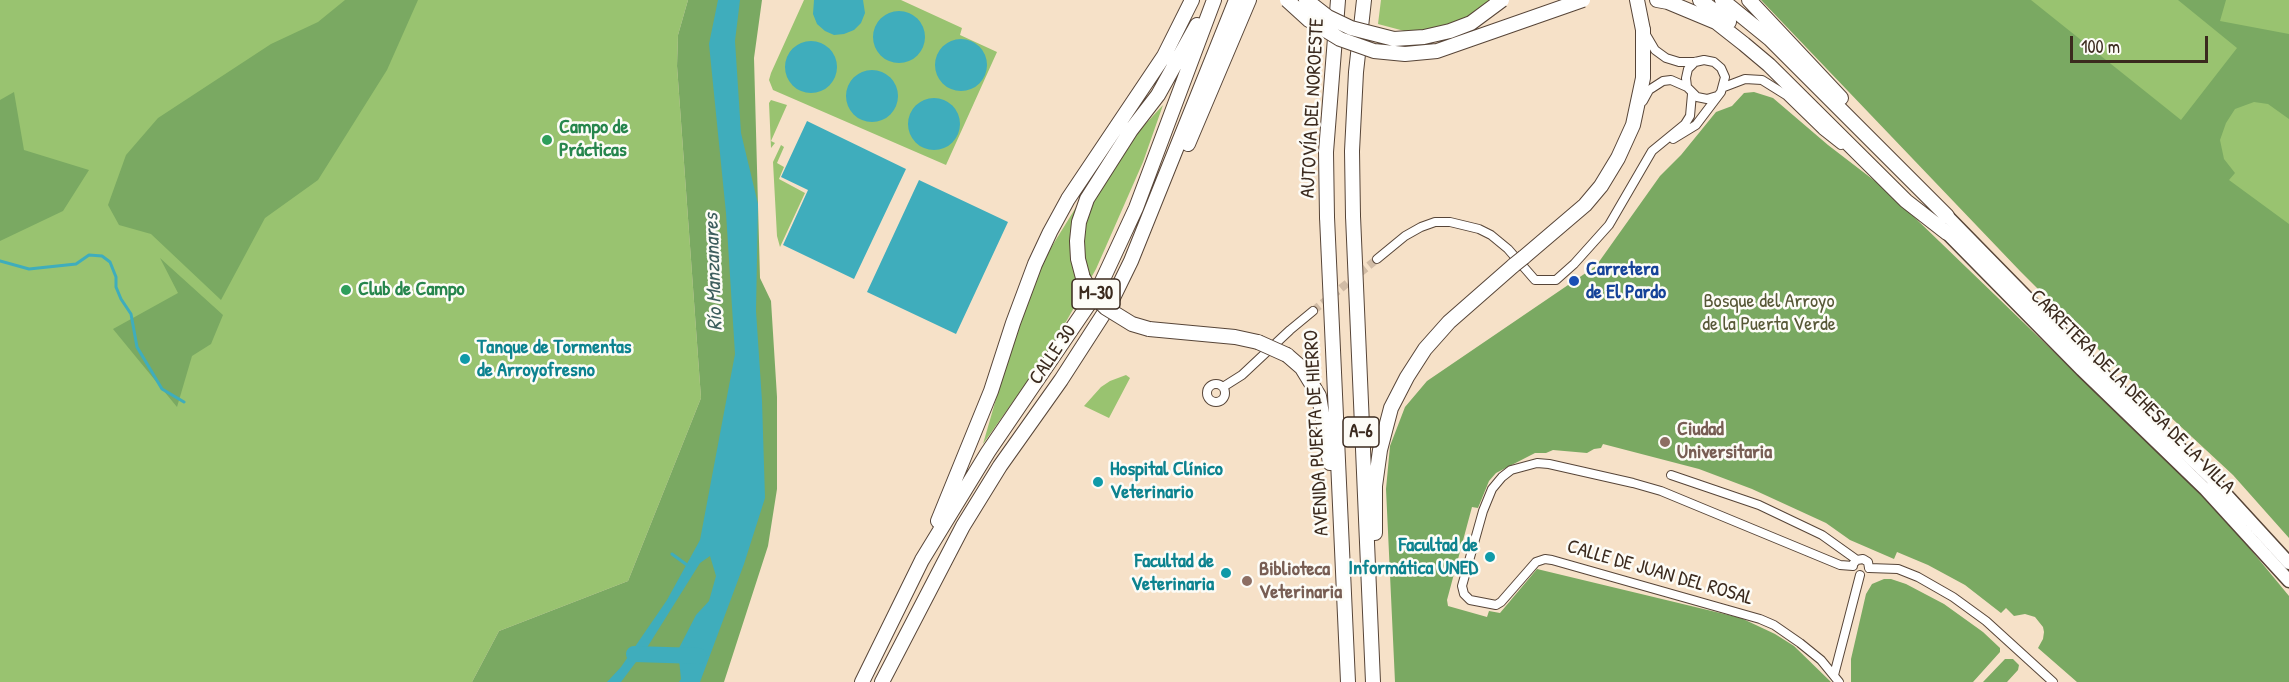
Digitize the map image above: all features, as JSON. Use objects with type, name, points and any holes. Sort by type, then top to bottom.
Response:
[{"type":"highway","points":[[922,560],[991,392],[1013,323],[1035,264],[1050,232],[1068,199],[1164,56],[1192,0]]},
{"type":"highway","points":[[1213,0],[1158,95],[1131,130],[1087,200],[1079,222],[1078,259],[1083,278],[1094,296],[1106,308],[1132,324],[1149,329],[1235,337],[1258,342],[1287,355],[1302,368],[1319,396],[1341,535]]},
{"type":"highway","name":"CALLE 30","points":[[862,682],[922,560],[988,452],[1097,292],[1136,208],[1213,0]]},
{"type":"highway","name":"CALLE 30","points":[[882,682],[963,526],[1000,466],[1061,380],[1110,304],[1131,261],[1236,0]]},
{"type":"highway","points":[[1131,261],[1144,247],[1249,0]]},
{"type":"highway","points":[[1287,0],[1309,20],[1340,39],[1374,51],[1405,54],[1437,51],[1583,0]]},
{"type":"highway","points":[[1306,0],[1328,17],[1351,28],[1394,39],[1424,37],[1449,31],[1471,23],[1502,0]]},
{"type":"highway","name":"AUTOVÍA DEL NOROESTE","points":[[1327,217],[1326,152],[1338,0]]},
{"type":"highway","name":"AUTOVÍA DEL NOROESTE","points":[[1364,0],[1352,151],[1371,648]]},
{"type":"highway","points":[[1371,648],[1377,608],[1375,486],[1380,450],[1391,408],[1425,349],[1462,310],[1585,206],[1601,186],[1618,158],[1633,125],[1643,78],[1643,30],[1637,0]]},
{"type":"highway","points":[[1657,0],[1668,2],[1716,22],[1744,44],[1769,65],[1906,201],[1947,232]]},
{"type":"highway","points":[[1700,0],[1769,55],[1947,232]]},
{"type":"highway","points":[[1722,0],[1770,39],[1947,216]]},
{"type":"highway","points":[[1749,0],[1922,184],[1947,216]]},
{"type":"highway","name":"AVENIDA PUERTA DE HIERRO","points":[[1327,217],[1348,682]]},
{"type":"highway","name":"A-6","points":[[1371,648],[1373,682]]},
{"type":"main road","name":"CARRETERA DE LA DEHESA DE LA VILLA","points":[[1947,216],[2081,354],[2211,478],[2289,563]]},
{"type":"main road","name":"CARRETERA DE LA DEHESA DE LA VILLA","points":[[1947,232],[2082,370],[2205,489],[2289,581]]},
{"type":"street","points":[[1643,30],[1655,50],[1666,58],[1679,62],[1704,60],[1713,62],[1721,68],[1725,77],[1724,87]]},
{"type":"street","points":[[1695,62],[1686,78],[1687,87],[1692,94],[1707,99],[1717,96]]},
{"type":"street","points":[[1644,163],[1669,141],[1696,125],[1724,87],[1745,79],[1754,79],[1762,80],[1777,88],[1822,130],[1872,168]]},
{"type":"street","points":[[1633,125],[1645,96],[1655,85],[1671,80],[1687,87]]},
{"type":"street","points":[[1377,259],[1405,236],[1421,227],[1435,222],[1450,222],[1479,229],[1491,235],[1508,249],[1535,280],[1556,280],[1574,264],[1609,225],[1644,163],[1661,142],[1685,124],[1690,116],[1692,94]]},
{"type":"street","points":[[1223,387],[1242,375],[1313,311]]},
{"type":"street","name":"CALLE DE JUAN DEL ROSAL","points":[[1836,679],[1821,660],[1800,643],[1774,625],[1760,619],[1552,560],[1545,559],[1536,562],[1502,602],[1496,605],[1470,600],[1464,594],[1462,586],[1487,498],[1502,477],[1512,471],[1537,463],[1622,480],[1661,491],[1840,565],[1855,563]]},
{"type":"street","points":[[1671,475],[1759,505],[1822,535],[1855,563],[1855,572],[1860,575],[1867,573],[1869,568],[1866,560],[1855,563]]},
{"type":"street","points":[[1869,568],[1898,569],[1953,597],[1986,621],[2053,682]]},
{"type":"street","points":[[1836,679],[1860,575]]},
{"type":"green space","name":"Club de Campo","points":[[0,0],[688,0],[678,35],[677,66],[701,398],[628,581],[499,631],[472,682],[0,682]]},
{"type":"green space","points":[[345,0],[418,0],[387,70],[318,180],[265,218],[221,300],[151,234],[119,225],[108,205],[126,155],[158,118],[271,44],[318,22]]},
{"type":"green space","points":[[688,0],[762,0],[754,58],[760,278],[771,301],[777,397],[777,489],[768,546],[724,682],[472,682],[499,631],[628,581],[701,398],[677,66],[678,35]]},
{"type":"green space","points":[[804,0],[901,0],[962,28],[960,35],[997,52],[946,165],[773,90],[769,80],[771,73]]},
{"type":"green space","points":[[1381,0],[1492,0],[1453,26],[1412,33],[1378,24]]},
{"type":"green space","points":[[1761,0],[2031,0],[2181,120],[2237,48],[2178,0],[2226,0],[2220,21],[2289,34],[2289,119],[2268,104],[2254,102],[2235,109],[2226,123],[2220,140],[2224,159],[2235,173],[2229,180],[2289,224],[2289,538],[2233,475],[2110,361],[2020,271]]},
{"type":"green space","points":[[1793,0],[2289,0],[2289,225]]},
{"type":"green space","points":[[14,92],[24,150],[89,170],[63,211],[0,241],[0,100]]},
{"type":"green space","name":"Bosque del Arroyo de la Puerta Verde","points":[[1754,92],[1773,98],[1828,145],[1884,188],[2219,511],[2289,596],[2289,682],[2077,682],[2038,648],[2044,632],[2035,617],[2025,614],[2014,616],[2006,608],[2001,613],[1965,585],[1928,565],[1897,552],[1894,559],[1850,540],[1826,523],[1752,489],[1699,469],[1603,444],[1601,448],[1587,453],[1553,450],[1546,453],[1535,453],[1496,473],[1489,481],[1478,508],[1472,507],[1447,600],[1448,606],[1487,617],[1489,611],[1500,613],[1537,569],[1741,618],[1794,646],[1831,682],[1395,682],[1386,489],[1390,446],[1405,407],[1427,381],[1596,266],[1660,176],[1681,155],[1716,112],[1732,106],[1744,93]]},
{"type":"green space","points":[[771,100],[787,105],[771,141],[775,143],[771,148],[769,103]]},
{"type":"green space","points":[[1163,105],[1143,162],[1096,269],[1051,348],[983,444],[1020,316],[1044,259],[1091,183]]},
{"type":"green space","points":[[781,145],[784,147],[777,163],[784,167],[779,179],[805,193],[780,247],[777,236],[773,162]]},
{"type":"green space","points":[[160,258],[223,315],[211,344],[192,356],[177,407],[113,329],[178,293]]},
{"type":"green space","points":[[1126,375],[1130,378],[1109,418],[1084,406],[1101,387]]},
{"type":"green space","points":[[1884,579],[1906,584],[1944,604],[1983,632],[2000,648],[2000,652],[1973,682],[1851,682],[1851,659],[1866,594],[1872,584]]},
{"type":"green space","points":[[2005,659],[2013,659],[2019,665],[2018,670],[2007,682],[1983,682]]},
{"type":"water","points":[[718,0],[740,0],[735,41],[741,133],[758,204],[756,311],[765,498],[744,564],[700,682],[679,682],[681,679],[678,650],[696,615],[709,601],[716,576],[710,556],[700,563],[648,646],[621,682],[607,682],[621,667],[667,600],[700,540],[735,354],[726,213],[709,44]]},
{"type":"water","points":[[814,0],[863,0],[865,13],[861,23],[854,30],[834,35],[817,24],[813,14]]},
{"type":"water","points":[[894,11],[904,11],[913,15],[921,23],[925,37],[921,51],[913,59],[904,63],[894,63],[885,59],[877,51],[873,42],[873,32],[877,23],[885,15]]},
{"type":"water","points":[[956,39],[966,39],[975,43],[983,51],[987,65],[983,79],[975,87],[966,91],[956,91],[947,87],[939,79],[935,70],[935,60],[939,51],[947,43]]},
{"type":"water","points":[[806,41],[816,41],[826,45],[833,52],[837,67],[833,82],[826,89],[816,93],[806,93],[796,89],[789,82],[785,72],[785,62],[789,52],[796,45]]},
{"type":"water","points":[[867,70],[877,70],[886,74],[894,82],[898,96],[894,110],[886,118],[877,122],[867,122],[858,118],[850,110],[846,101],[846,91],[850,82],[858,74]]},
{"type":"water","points":[[929,98],[939,98],[949,102],[956,109],[960,124],[956,139],[949,146],[939,150],[929,150],[919,146],[912,139],[908,129],[908,119],[912,109],[919,102]]},
{"type":"water","points":[[807,121],[906,169],[854,279],[783,245],[808,190],[781,177]]},
{"type":"water","points":[[919,180],[1008,222],[956,334],[867,292]]},
{"type":"waterway","points":[[0,261],[29,269],[76,264],[89,255],[102,256],[110,262],[116,277],[116,287],[131,314],[137,347],[162,389],[184,402]]},
{"type":"waterway","points":[[672,554],[687,565]]},
{"type":"waterway","name":"Río Manzanares","points":[[634,654],[699,656]]},
{"type":"tunnel","points":[[1313,311],[1377,259]]},
{"type":"place","name":"Campo de Prácticas","points":[[547,140]]},
{"type":"place","name":"Carretera de El Pardo","points":[[1574,281]]},
{"type":"place","name":"Club de Campo","points":[[346,290]]},
{"type":"place","name":"Tanque de Tormentas de Arroyofresno","points":[[465,359]]},
{"type":"place","name":"Ciudad Universitaria","points":[[1665,442]]},
{"type":"place","name":"Hospital Clínico Veterinario","points":[[1098,482]]},
{"type":"place","name":"Facultad de Informática UNED","points":[[1490,557]]},
{"type":"place","name":"Facultad de Veterinaria","points":[[1226,573]]},
{"type":"place","name":"Biblioteca Veterinaria","points":[[1247,581]]}]
